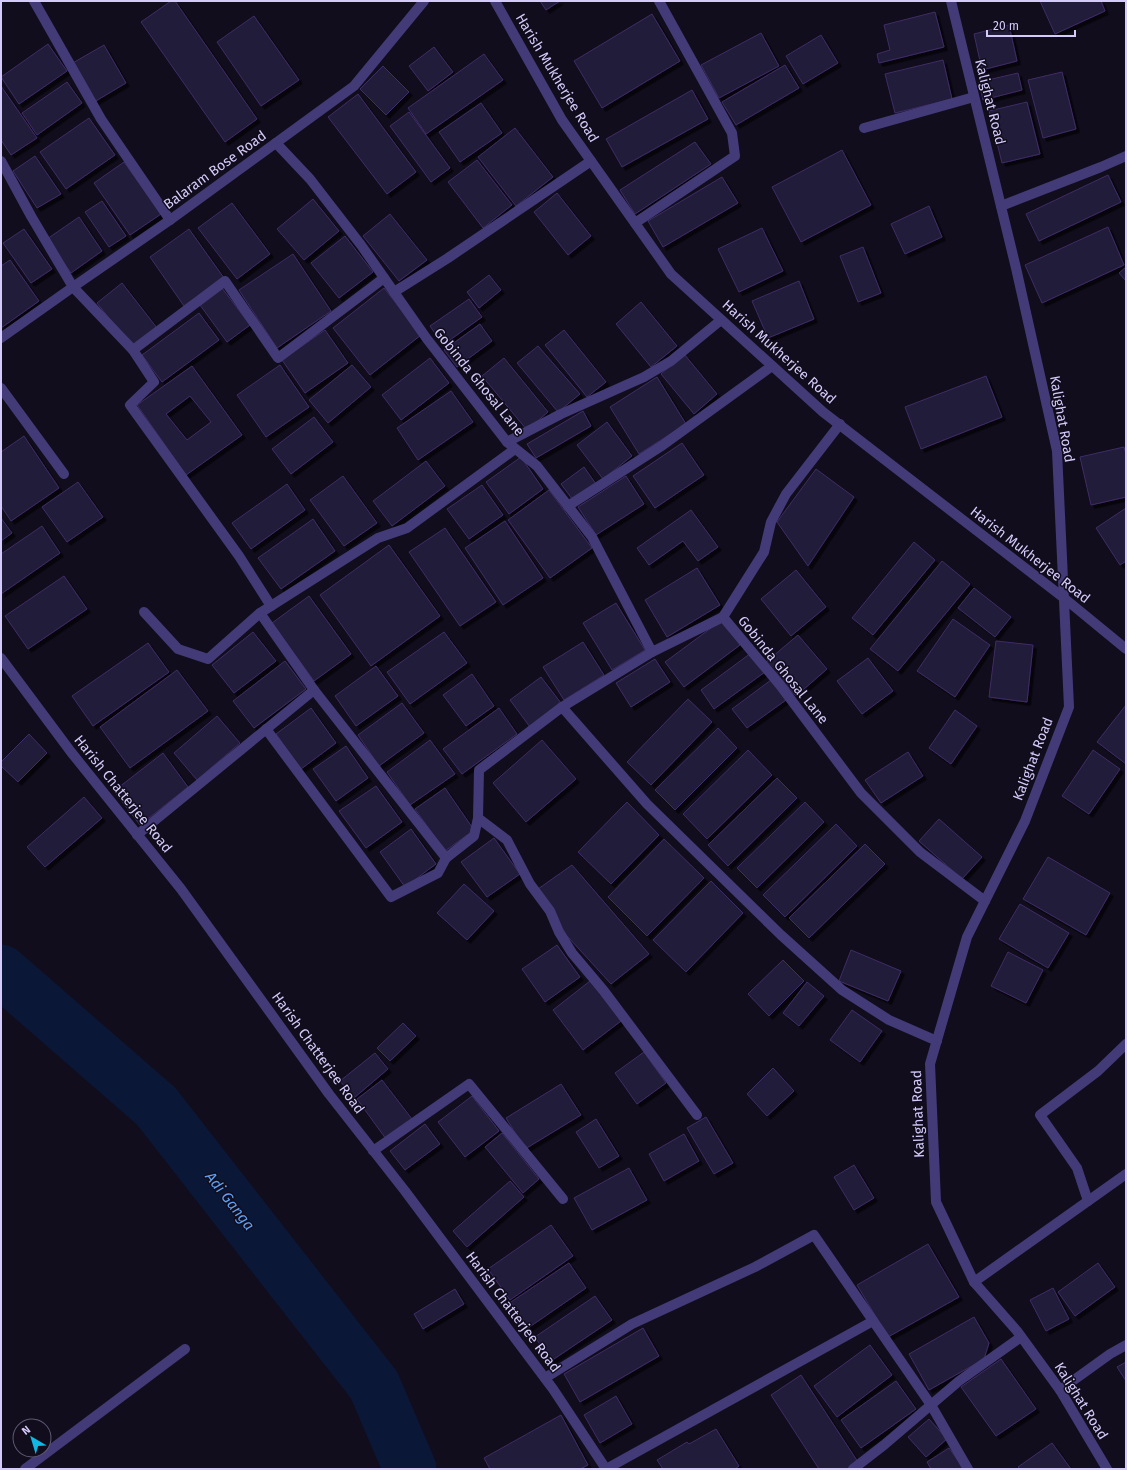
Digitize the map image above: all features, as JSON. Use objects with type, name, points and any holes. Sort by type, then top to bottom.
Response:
[{"type":"street","points":[[34,1],[101,119],[170,220]]},
{"type":"street","name":"Balaram Bose Road","points":[[1,338],[170,220],[354,86],[424,1]]},
{"type":"street","name":"Harish Mukherjee Road","points":[[495,1],[562,120],[671,274],[823,412],[1064,598],[1126,649]]},
{"type":"street","points":[[635,224],[735,156],[732,133],[659,1]]},
{"type":"street","name":"Kalighat Road","points":[[951,1],[1016,268],[1057,451],[1068,707],[1025,821],[967,937],[930,1064],[936,1202],[974,1282],[1021,1337],[1060,1390],[1107,1469]]},
{"type":"street","points":[[864,128],[974,97]]},
{"type":"street","name":"Gobinda Ghosal Lane","points":[[276,143],[310,179],[361,245],[427,339],[507,442],[537,466],[592,537],[652,652],[723,617],[780,686],[861,794],[920,852],[985,901]]},
{"type":"street","points":[[1001,206],[1126,156]]},
{"type":"street","points":[[1,161],[31,216],[73,287],[133,350],[154,382],[130,404],[239,556],[271,606]]},
{"type":"street","points":[[394,292],[448,258],[591,161]]},
{"type":"street","points":[[133,350],[225,281],[278,358],[384,278]]},
{"type":"street","points":[[507,442],[561,414],[644,377],[671,361],[721,320]]},
{"type":"street","points":[[568,506],[663,445],[772,366]]},
{"type":"street","points":[[1,388],[64,474]]},
{"type":"street","points":[[723,617],[764,552],[771,522],[786,494],[840,424]]},
{"type":"street","points":[[144,612],[178,648],[208,659],[271,606],[378,538],[407,528],[515,449]]},
{"type":"street","points":[[260,614],[314,690],[446,858]]},
{"type":"street","points":[[266,729],[390,897],[438,873],[446,858],[474,836],[478,818],[479,770],[562,707],[652,652]]},
{"type":"street","name":"Harish Chatterjee Road","points":[[1,658],[71,752],[181,889],[329,1094],[374,1151],[545,1378],[606,1469]]},
{"type":"street","points":[[138,835],[314,690]]},
{"type":"street","points":[[562,707],[647,804],[781,935],[842,990],[889,1020],[937,1041]]},
{"type":"street","points":[[478,818],[507,840],[530,884],[550,911],[559,932],[572,953],[604,991],[697,1115]]},
{"type":"street","points":[[1088,1201],[1077,1168],[1040,1115],[1098,1071],[1126,1044]]},
{"type":"street","points":[[374,1151],[469,1084],[563,1199]]},
{"type":"street","points":[[974,1282],[1126,1174]]},
{"type":"street","points":[[545,1378],[632,1324],[755,1266],[814,1235],[931,1405],[968,1469]]},
{"type":"street","points":[[606,1469],[873,1321]]},
{"type":"street","points":[[852,1469],[959,1381],[1021,1337]]},
{"type":"street","points":[[1060,1390],[1110,1354],[1126,1345]]},
{"type":"street","points":[[24,1469],[185,1349]]},
{"type":"building","points":[[171,1],[175,1],[257,119],[225,142],[141,22]]},
{"type":"building","points":[[540,1],[560,1],[546,10]]},
{"type":"building","points":[[1040,1],[1101,1],[1105,11],[1055,34]]},
{"type":"building","points":[[935,12],[944,47],[879,63],[877,54],[890,50],[884,25]]},
{"type":"building","points":[[652,14],[680,61],[602,108],[574,61]]},
{"type":"building","points":[[254,16],[299,80],[261,106],[217,42]]},
{"type":"building","points":[[1009,25],[1017,61],[982,70],[974,34]]},
{"type":"building","points":[[761,33],[779,66],[719,98],[701,65]]},
{"type":"building","points":[[821,35],[838,63],[803,84],[786,56]]},
{"type":"building","points":[[48,44],[67,71],[19,104],[1,77]]},
{"type":"building","points":[[104,45],[126,83],[94,102],[71,64]]},
{"type":"building","points":[[434,47],[453,72],[428,91],[409,66]]},
{"type":"building","points":[[484,54],[503,80],[426,134],[408,108]]},
{"type":"building","points":[[943,60],[952,99],[895,113],[885,74]]},
{"type":"building","points":[[785,65],[799,88],[736,125],[722,102]]},
{"type":"building","points":[[383,66],[409,92],[386,115],[360,89]]},
{"type":"building","points":[[1062,72],[1076,129],[1043,138],[1028,80]]},
{"type":"building","points":[[1018,73],[1022,90],[983,100],[979,82]]},
{"type":"building","points":[[67,82],[82,103],[37,135],[22,113]]},
{"type":"building","points":[[1,86],[37,138],[11,155],[1,140]]},
{"type":"building","points":[[692,90],[708,119],[622,167],[606,139]]},
{"type":"building","points":[[358,94],[416,172],[387,194],[328,117]]},
{"type":"building","points":[[1027,102],[1040,154],[1002,163],[989,111]]},
{"type":"building","points":[[481,103],[502,133],[460,162],[439,132]]},
{"type":"building","points":[[409,112],[450,168],[431,182],[390,126]]},
{"type":"building","points":[[89,118],[115,155],[66,189],[40,152]]},
{"type":"building","points":[[515,128],[553,177],[516,206],[478,157]]},
{"type":"building","points":[[695,142],[711,164],[635,214],[620,190]]},
{"type":"building","points":[[842,150],[871,205],[801,242],[772,187]]},
{"type":"building","points":[[35,156],[61,194],[37,208],[13,171]]},
{"type":"building","points":[[477,160],[512,205],[483,228],[448,182]]},
{"type":"building","points":[[124,162],[161,214],[130,235],[94,183]]},
{"type":"building","points":[[1108,175],[1121,202],[1039,241],[1026,214]]},
{"type":"building","points":[[722,177],[738,203],[663,247],[648,221]]},
{"type":"building","points":[[557,193],[591,236],[568,255],[534,212]]},
{"type":"building","points":[[313,199],[339,231],[304,260],[277,229]]},
{"type":"building","points":[[102,201],[126,236],[109,247],[85,212]]},
{"type":"building","points":[[232,203],[270,254],[237,279],[198,228]]},
{"type":"building","points":[[929,206],[942,237],[905,254],[891,224]]},
{"type":"building","points":[[390,214],[427,260],[399,281],[363,236]]},
{"type":"building","points":[[79,217],[102,251],[71,273],[47,239]]},
{"type":"building","points":[[1108,227],[1124,265],[1042,303],[1025,265]]},
{"type":"building","points":[[762,228],[783,271],[739,292],[718,249]]},
{"type":"building","points":[[24,229],[52,269],[31,283],[3,243]]},
{"type":"building","points":[[189,229],[224,278],[184,306],[150,257]]},
{"type":"building","points":[[345,236],[373,272],[339,298],[311,263]]},
{"type":"building","points":[[863,247],[881,293],[858,302],[840,256]]},
{"type":"building","points":[[293,254],[331,311],[277,348],[239,290]]},
{"type":"building","points":[[10,260],[39,301],[1,328],[1,266]]},
{"type":"building","points":[[1126,267],[1126,281],[1119,273]]},
{"type":"building","points":[[489,275],[501,290],[479,308],[467,292]]},
{"type":"building","points":[[799,281],[814,319],[768,338],[752,301]]},
{"type":"building","points":[[122,283],[157,328],[132,347],[97,303]]},
{"type":"building","points":[[222,288],[250,325],[227,342],[200,305]]},
{"type":"building","points":[[384,288],[421,335],[370,375],[333,328]]},
{"type":"building","points":[[469,299],[482,317],[443,345],[430,326]]},
{"type":"building","points":[[641,302],[677,346],[651,367],[616,324]]},
{"type":"building","points":[[199,313],[219,340],[162,382],[142,355]]},
{"type":"building","points":[[480,324],[492,341],[457,367],[444,350]]},
{"type":"building","points":[[325,330],[348,363],[305,393],[282,360]]},
{"type":"building","points":[[564,330],[606,382],[587,397],[545,345]]},
{"type":"building","points":[[538,346],[580,394],[558,412],[517,363]]},
{"type":"building","points":[[684,354],[717,394],[694,414],[661,374]]},
{"type":"building","points":[[430,358],[449,383],[401,420],[382,395]]},
{"type":"building","points":[[504,358],[548,412],[527,430],[482,376]]},
{"type":"building","points":[[280,365],[309,407],[266,437],[237,395]]},
{"type":"building","points":[[352,365],[371,387],[328,423],[309,400]]},
{"type":"building","points":[[192,366],[242,435],[186,475],[137,405]],"holes":[[[190,396],[211,422],[187,440],[166,414]]]},
{"type":"building","points":[[986,376],[1002,417],[921,449],[905,407]]},
{"type":"building","points":[[657,377],[686,424],[639,454],[610,407]]},
{"type":"building","points":[[451,391],[473,422],[418,460],[397,428]]},
{"type":"building","points":[[583,411],[591,426],[536,458],[527,444]]},
{"type":"building","points":[[314,417],[333,442],[291,474],[272,449]]},
{"type":"building","points":[[607,422],[632,456],[603,479],[577,445]]},
{"type":"building","points":[[24,436],[59,488],[11,521],[1,506],[1,452]]},
{"type":"building","points":[[682,443],[704,475],[655,508],[633,476]]},
{"type":"building","points":[[1124,447],[1126,454],[1126,497],[1091,505],[1080,457]]},
{"type":"building","points":[[521,457],[543,489],[509,514],[486,482]]},
{"type":"building","points":[[426,461],[445,486],[392,526],[373,501]]},
{"type":"building","points":[[584,467],[596,484],[573,500],[561,484]]},
{"type":"building","points":[[816,469],[854,497],[808,566],[777,522]]},
{"type":"building","points":[[343,476],[377,523],[344,546],[310,500]]},
{"type":"building","points":[[626,476],[644,504],[596,535],[578,507]]},
{"type":"building","points":[[78,482],[103,517],[67,542],[42,507]]},
{"type":"building","points":[[287,484],[305,510],[251,549],[232,523]]},
{"type":"building","points":[[482,485],[503,515],[469,539],[447,509]]},
{"type":"building","points":[[549,490],[592,548],[550,578],[508,520]]},
{"type":"building","points":[[1126,508],[1126,561],[1120,565],[1096,528]]},
{"type":"building","points":[[691,510],[718,547],[698,561],[683,541],[649,565],[637,548]]},
{"type":"building","points":[[1,518],[12,533],[1,541]]},
{"type":"building","points":[[313,519],[335,551],[281,589],[258,558]]},
{"type":"building","points":[[505,521],[543,578],[503,605],[465,548]]},
{"type":"building","points":[[42,526],[60,553],[1,594],[1,554]]},
{"type":"building","points":[[445,528],[496,602],[460,626],[409,552]]},
{"type":"building","points":[[914,542],[935,560],[873,635],[852,618]]},
{"type":"building","points":[[389,545],[440,616],[371,666],[320,595]]},
{"type":"building","points":[[942,561],[970,584],[898,671],[870,649]]},
{"type":"building","points":[[697,568],[720,605],[667,637],[645,600]]},
{"type":"building","points":[[796,570],[826,607],[791,636],[761,599]]},
{"type":"building","points":[[64,576],[87,609],[28,649],[5,616]]},
{"type":"building","points":[[974,588],[1011,617],[995,637],[958,608]]},
{"type":"building","points":[[309,596],[351,654],[314,681],[272,623]]},
{"type":"building","points":[[616,603],[645,650],[612,670],[583,623]]},
{"type":"building","points":[[953,619],[990,645],[955,697],[917,671]]},
{"type":"building","points":[[722,620],[740,645],[684,687],[665,662]]},
{"type":"building","points":[[253,632],[276,661],[234,693],[212,665]]},
{"type":"building","points":[[444,632],[467,663],[410,704],[387,672]]},
{"type":"building","points":[[798,635],[827,669],[796,696],[766,662]]},
{"type":"building","points":[[996,641],[1033,645],[1027,702],[989,697]]},
{"type":"building","points":[[583,642],[604,675],[564,700],[543,667]]},
{"type":"building","points":[[148,643],[169,672],[93,726],[72,696]]},
{"type":"building","points":[[751,653],[765,672],[714,709],[701,690]]},
{"type":"building","points":[[868,658],[893,691],[862,714],[837,681]]},
{"type":"building","points":[[655,659],[670,682],[631,707],[616,683]]},
{"type":"building","points":[[285,661],[306,689],[254,728],[233,701]]},
{"type":"building","points":[[376,666],[398,696],[356,726],[335,696]]},
{"type":"building","points":[[177,670],[208,711],[130,768],[100,727]]},
{"type":"building","points":[[472,674],[494,706],[466,726],[443,695]]},
{"type":"building","points":[[541,677],[561,703],[530,727],[510,700]]},
{"type":"building","points":[[771,680],[786,700],[747,728],[732,709]]},
{"type":"building","points":[[688,699],[712,722],[651,785],[627,762]]},
{"type":"building","points":[[402,703],[424,733],[379,766],[358,735]]},
{"type":"building","points":[[1126,705],[1126,764],[1097,742]]},
{"type":"building","points":[[311,708],[336,743],[301,769],[276,734]]},
{"type":"building","points":[[499,708],[517,734],[462,774],[443,749]]},
{"type":"building","points":[[955,710],[977,726],[951,764],[929,748]]},
{"type":"building","points":[[217,716],[240,743],[197,780],[174,753]]},
{"type":"building","points":[[718,728],[737,748],[675,810],[655,790]]},
{"type":"building","points":[[29,734],[47,753],[18,782],[1,766],[1,762]]},
{"type":"building","points":[[430,740],[455,774],[410,805],[387,772]]},
{"type":"building","points":[[542,740],[576,779],[526,822],[493,783]]},
{"type":"building","points":[[346,746],[368,778],[336,801],[313,769]]},
{"type":"building","points":[[748,750],[772,775],[707,839],[683,814]]},
{"type":"building","points":[[1093,750],[1120,769],[1089,814],[1062,796]]},
{"type":"building","points":[[908,752],[923,776],[881,803],[865,780]]},
{"type":"building","points":[[163,753],[188,787],[140,825],[114,791]]},
{"type":"building","points":[[777,778],[797,798],[728,866],[708,845]]},
{"type":"building","points":[[376,786],[402,822],[366,848],[339,811]]},
{"type":"building","points":[[445,788],[474,830],[445,851],[415,809]]},
{"type":"building","points":[[84,797],[102,818],[45,867],[27,847]]},
{"type":"building","points":[[627,802],[659,835],[611,884],[578,852]]},
{"type":"building","points":[[805,802],[824,822],[757,888],[737,868]]},
{"type":"building","points":[[939,819],[982,857],[962,879],[919,841]]},
{"type":"building","points":[[836,824],[857,846],[785,917],[763,895]]},
{"type":"building","points":[[411,829],[436,864],[405,887],[380,852]]},
{"type":"building","points":[[494,838],[520,874],[487,897],[461,862]]},
{"type":"building","points":[[664,839],[704,878],[647,936],[608,897]]},
{"type":"building","points":[[865,844],[885,864],[809,938],[789,918]]},
{"type":"building","points":[[1048,857],[1110,893],[1086,935],[1023,899]]},
{"type":"building","points":[[572,865],[649,954],[611,984],[558,926],[538,889]]},
{"type":"building","points":[[711,881],[743,913],[686,972],[653,940]]},
{"type":"building","points":[[464,884],[494,911],[467,940],[437,913]]},
{"type":"building","points":[[1020,904],[1069,933],[1048,968],[999,939]]},
{"type":"building","points":[[557,945],[580,977],[545,1002],[522,969]]},
{"type":"building","points":[[851,950],[901,971],[888,1001],[839,981]]},
{"type":"building","points":[[1008,952],[1043,970],[1026,1003],[991,986]]},
{"type":"building","points":[[783,960],[804,981],[769,1016],[748,994]]},
{"type":"building","points":[[590,981],[621,1021],[583,1050],[553,1010]]},
{"type":"building","points":[[807,982],[824,996],[799,1026],[783,1013]]},
{"type":"building","points":[[852,1010],[882,1031],[860,1062],[830,1040]]},
{"type":"building","points":[[403,1023],[416,1036],[390,1061],[377,1048]]},
{"type":"building","points":[[644,1052],[666,1083],[637,1104],[615,1073]]},
{"type":"building","points":[[375,1053],[388,1069],[354,1098],[340,1081]]},
{"type":"building","points":[[773,1068],[794,1091],[767,1116],[747,1094]]},
{"type":"building","points":[[382,1080],[412,1119],[386,1139],[357,1099]]},
{"type":"building","points":[[561,1084],[581,1115],[525,1149],[506,1118]]},
{"type":"building","points":[[472,1096],[499,1131],[465,1157],[438,1122]]},
{"type":"building","points":[[706,1117],[733,1163],[714,1174],[687,1128]]},
{"type":"building","points":[[596,1119],[619,1156],[599,1168],[576,1132]]},
{"type":"building","points":[[425,1124],[440,1144],[405,1170],[390,1151]]},
{"type":"building","points":[[502,1133],[539,1179],[523,1193],[485,1147]]},
{"type":"building","points":[[684,1134],[699,1161],[664,1181],[649,1154]]},
{"type":"building","points":[[854,1165],[874,1198],[854,1210],[834,1177]]},
{"type":"building","points":[[629,1168],[647,1200],[592,1230],[574,1198]]},
{"type":"building","points":[[510,1181],[524,1197],[467,1247],[453,1231]]},
{"type":"building","points":[[551,1225],[573,1256],[510,1300],[488,1269]]},
{"type":"building","points":[[928,1244],[959,1297],[888,1337],[857,1285]]},
{"type":"building","points":[[569,1263],[586,1288],[528,1328],[511,1302]]},
{"type":"building","points":[[1098,1263],[1115,1287],[1075,1316],[1058,1292]]},
{"type":"building","points":[[1053,1288],[1069,1319],[1046,1331],[1030,1300]]},
{"type":"building","points":[[455,1289],[464,1304],[423,1329],[414,1314]]},
{"type":"building","points":[[595,1296],[612,1320],[551,1361],[535,1337]]},
{"type":"building","points":[[974,1317],[989,1343],[984,1359],[929,1390],[909,1354]]},
{"type":"building","points":[[643,1328],[659,1356],[580,1402],[564,1374]]},
{"type":"building","points":[[870,1345],[892,1375],[837,1417],[814,1386]]},
{"type":"building","points":[[1001,1359],[1036,1409],[996,1436],[961,1387]]},
{"type":"building","points":[[1126,1362],[1126,1381],[1117,1367]]},
{"type":"building","points":[[801,1375],[858,1462],[848,1469],[819,1469],[771,1395]]},
{"type":"building","points":[[896,1381],[916,1409],[861,1448],[841,1420]]},
{"type":"building","points":[[616,1396],[632,1424],[600,1443],[584,1415]]},
{"type":"building","points":[[561,1415],[588,1465],[580,1469],[490,1469],[484,1458]]},
{"type":"building","points":[[929,1419],[947,1439],[926,1457],[908,1437]]},
{"type":"building","points":[[716,1429],[739,1466],[735,1469],[663,1469],[657,1460],[687,1442],[689,1444]]},
{"type":"building","points":[[1052,1443],[1071,1469],[1020,1469],[1018,1467]]},
{"type":"building","points":[[949,1448],[964,1469],[931,1469],[927,1462]]},
{"type":"waterway","name":"Adi Ganga","points":[[1,971],[156,1106],[374,1385],[410,1469]]}]
